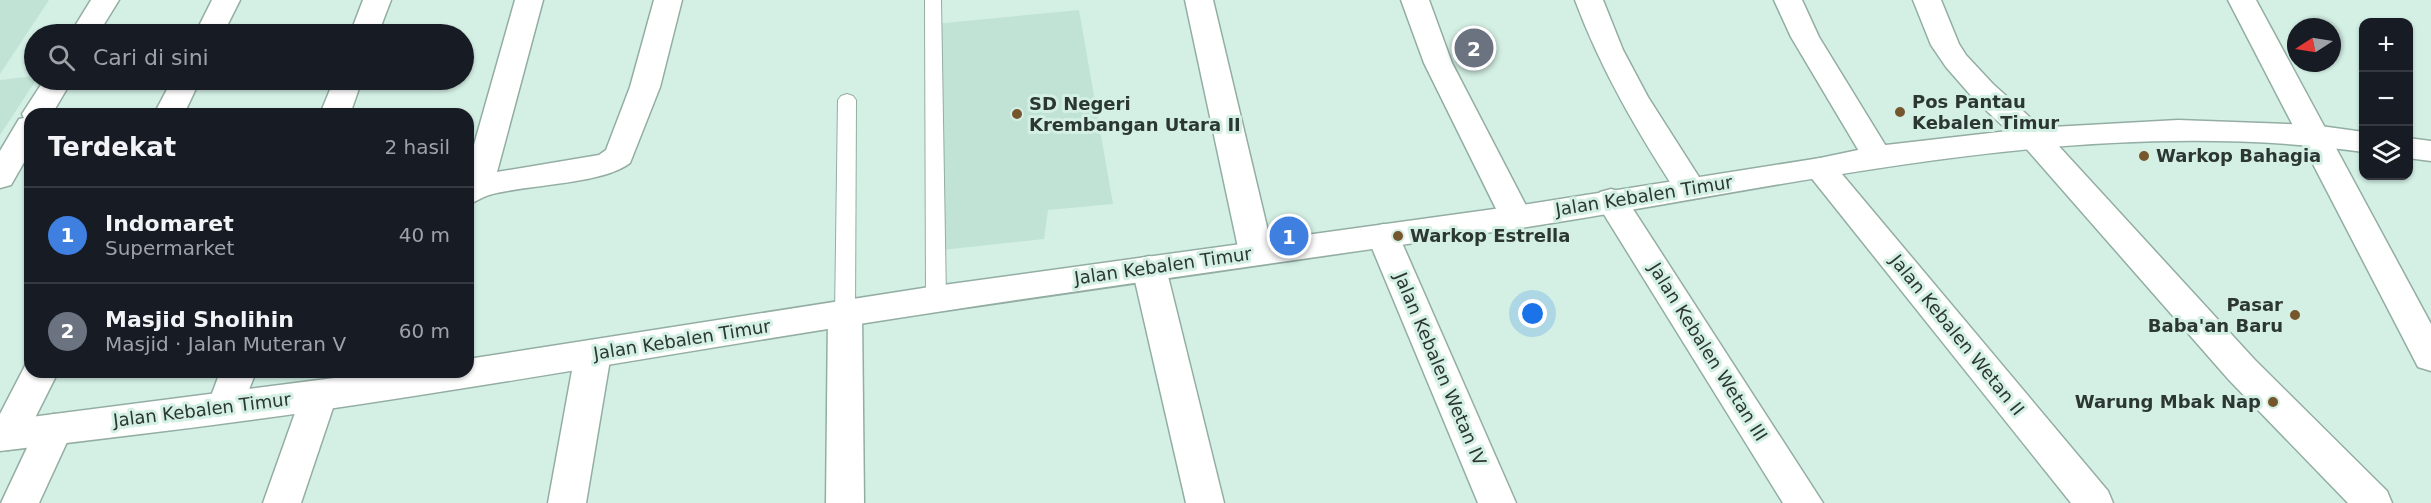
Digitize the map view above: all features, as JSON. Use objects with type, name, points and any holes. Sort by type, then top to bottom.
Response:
[{"type":"street","points":[[90,24],[105,0]]},
{"type":"street","points":[[214,24],[226,0]]},
{"type":"street","points":[[368,24],[377,0]]},
{"type":"street","points":[[474,186],[530,0]]},
{"type":"street","points":[[474,189],[611,162],[619,156],[645,87],[668,0]]},
{"type":"street","points":[[1199,0],[1256,252]]},
{"type":"street","points":[[1415,0],[1438,63],[1516,217]]},
{"type":"street","points":[[1589,0],[1603,42],[1637,107],[1690,188]]},
{"type":"street","points":[[1788,0],[1805,37],[1877,156]]},
{"type":"street","points":[[1926,0],[1945,45],[1956,61],[1983,91],[2034,138],[2242,370],[2373,503]]},
{"type":"street","points":[[2242,0],[2431,357]]},
{"type":"street","points":[[41,108],[52,90]]},
{"type":"street","points":[[172,108],[181,90]]},
{"type":"street","points":[[337,108],[344,90]]},
{"type":"street","name":"Jalan Kebalen Timur","points":[[474,368],[593,354],[936,299],[1516,217],[1820,168],[1877,156],[2034,138],[2178,130],[2313,135],[2359,141]]},
{"type":"street","points":[[0,177],[24,136]]},
{"type":"street","points":[[2413,149],[2431,151]]},
{"type":"street","name":"Jalan Kebalen Wetan II","points":[[1820,168],[2094,503]]},
{"type":"street","name":"Jalan Kebalen Wetan III","points":[[1611,200],[1804,503]]},
{"type":"street","name":"Jalan Kebalen Wetan IV","points":[[1383,236],[1497,503]]},
{"type":"street","points":[[1149,268],[1205,503]]},
{"type":"street","points":[[845,314],[845,503]]},
{"type":"street","points":[[567,503],[593,354]]},
{"type":"street","points":[[4,435],[37,378]]},
{"type":"street","points":[[225,406],[236,378]]},
{"type":"street","name":"Jalan Kebalen Timur","points":[[4,435],[319,396],[378,379]]},
{"type":"street","points":[[282,503],[319,396]]},
{"type":"street","points":[[20,503],[54,429]]},
{"type":"lane","points":[[933,0],[936,299]]},
{"type":"lane","points":[[845,314],[846,100]]},
{"type":"shaded area","points":[[0,0],[49,0],[33,24],[24,24],[24,38],[0,74]]},
{"type":"shaded area","name":"SD Negeri Krembangan Utara II","points":[[1079,10],[1113,204],[1048,210],[1044,239],[942,250],[934,24]]},
{"type":"shaded area","points":[[24,77],[24,90],[29,90],[0,135],[0,80]]},
{"type":"place","name":"Masjid Sholihin","points":[[1474,48]]},
{"type":"place","name":"Pos Pantau Kebalen Timur","points":[[1900,112]]},
{"type":"place","name":"SD Negeri Krembangan Utara II","points":[[1017,114]]},
{"type":"place","name":"Warkop Bahagia","points":[[2144,156]]},
{"type":"place","name":"Indomaret","points":[[1289,236]]},
{"type":"place","name":"Warkop Estrella","points":[[1398,236]]},
{"type":"place","name":"Pasar Baba'an Baru","points":[[2295,315]]},
{"type":"place","name":"Warung Mbak Nap","points":[[2273,402]]}]
